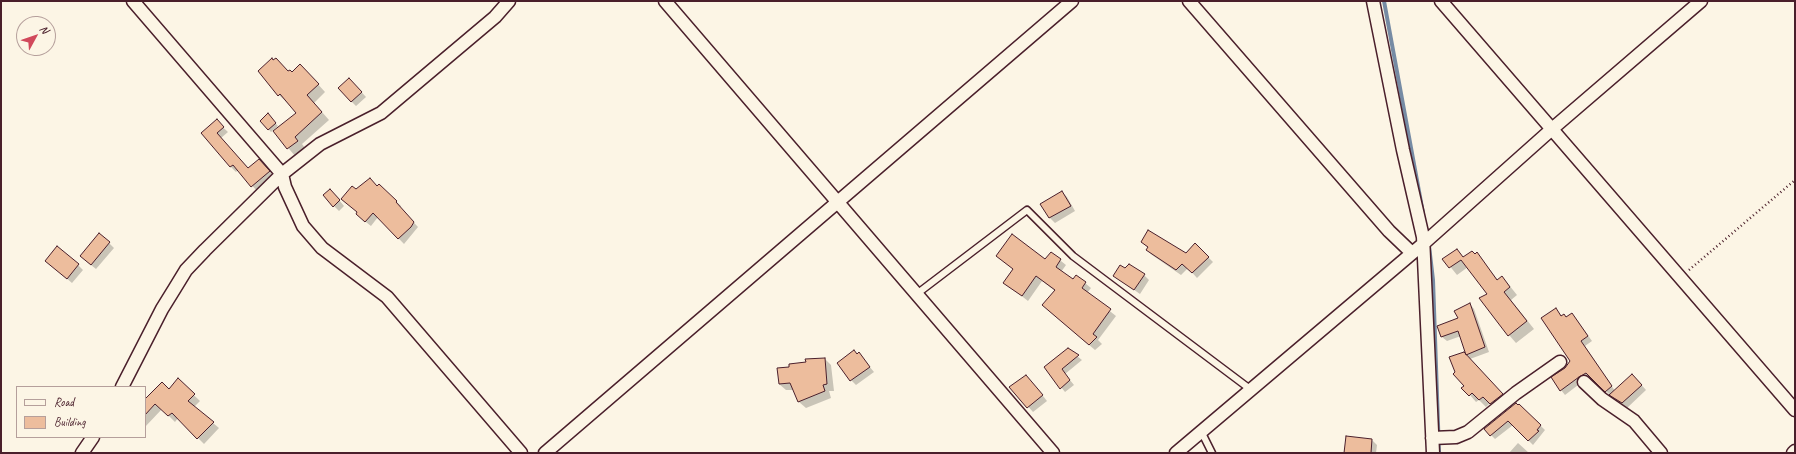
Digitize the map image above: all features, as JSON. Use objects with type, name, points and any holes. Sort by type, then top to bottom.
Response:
[{"type":"street","points":[[133,1],[282,174],[285,187],[303,226],[322,248],[387,297],[521,453]]},
{"type":"street","points":[[123,386],[162,309],[186,270],[282,174],[320,144],[381,113],[494,17],[509,1]]},
{"type":"street","points":[[665,1],[1053,453]]},
{"type":"street","points":[[546,453],[1072,1]]},
{"type":"street","points":[[1190,1],[1389,231],[1412,254]]},
{"type":"street","points":[[1373,1],[1403,150],[1423,237],[1433,453]]},
{"type":"street","points":[[1441,1],[1795,410]]},
{"type":"street","points":[[1176,453],[1250,389],[1412,254],[1701,1]]},
{"type":"street","points":[[1432,438],[1456,437],[1468,432],[1516,393],[1560,362]]},
{"type":"street","points":[[1584,382],[1602,399],[1634,422],[1661,453]]},
{"type":"street","points":[[82,453],[92,438]]},
{"type":"lane","points":[[918,294],[1027,210],[1073,256],[1250,389]]},
{"type":"lane","points":[[1201,431],[1212,453]]},
{"type":"path","points":[[1681,277],[1795,180]]},
{"type":"building","points":[[272,58],[273,60],[276,58],[288,71],[290,70],[292,72],[300,64],[319,84],[307,95],[322,112],[295,137],[298,141],[287,149],[273,131],[296,113],[280,94],[278,96],[258,71]]},
{"type":"building","points":[[349,78],[362,92],[351,102],[338,88]]},
{"type":"building","points":[[268,113],[276,123],[268,130],[260,121]]},
{"type":"building","points":[[217,119],[224,127],[217,133],[248,168],[259,159],[270,171],[251,187],[233,165],[230,167],[201,133]]},
{"type":"building","points":[[370,178],[377,186],[379,184],[397,201],[396,202],[414,222],[411,227],[398,239],[373,213],[365,222],[356,214],[357,212],[341,199],[352,186],[356,189]]},
{"type":"building","points":[[330,189],[340,200],[333,207],[323,195]]},
{"type":"building","points":[[1062,191],[1071,206],[1049,218],[1040,204]]},
{"type":"building","points":[[1148,230],[1186,253],[1195,243],[1209,257],[1192,273],[1182,264],[1176,270],[1146,250],[1148,247],[1141,242]]},
{"type":"building","points":[[99,233],[110,242],[91,265],[80,256]]},
{"type":"building","points":[[1012,234],[1045,259],[1051,252],[1061,259],[1056,267],[1073,279],[1076,275],[1086,282],[1082,288],[1111,309],[1093,334],[1097,337],[1089,345],[1042,305],[1055,290],[1036,276],[1022,296],[1003,283],[1013,269],[996,256]]},
{"type":"building","points":[[57,246],[79,264],[67,279],[45,261]]},
{"type":"building","points":[[1457,249],[1463,257],[1472,251],[1475,254],[1477,252],[1497,280],[1502,276],[1510,287],[1504,292],[1527,321],[1508,336],[1479,298],[1487,294],[1461,260],[1449,268],[1442,259]]},
{"type":"building","points":[[1129,264],[1145,274],[1134,290],[1113,276],[1120,265],[1125,268]]},
{"type":"building","points":[[1470,303],[1485,347],[1466,355],[1458,331],[1441,337],[1437,326],[1458,318],[1454,311]]},
{"type":"building","points":[[1556,308],[1561,316],[1564,314],[1566,317],[1572,313],[1588,336],[1581,341],[1612,386],[1605,392],[1586,373],[1560,391],[1551,377],[1565,368],[1570,361],[1541,318]]},
{"type":"building","points":[[1068,348],[1079,355],[1062,369],[1070,380],[1060,389],[1044,367]]},
{"type":"building","points":[[854,350],[857,354],[859,352],[870,367],[850,381],[837,363]]},
{"type":"building","points":[[1464,352],[1503,394],[1490,404],[1483,397],[1479,400],[1472,393],[1469,396],[1461,388],[1464,386],[1453,374],[1455,372],[1449,357]]},
{"type":"building","points":[[825,358],[827,384],[823,385],[825,391],[798,402],[790,383],[779,384],[777,368],[789,367],[789,364],[806,362],[805,359]]},
{"type":"building","points":[[1632,374],[1642,385],[1622,403],[1609,395]]},
{"type":"building","points":[[1026,375],[1043,395],[1027,408],[1009,387]]},
{"type":"building","points":[[178,378],[195,394],[188,401],[214,422],[197,439],[172,413],[168,416],[155,404],[146,414],[146,398],[162,382],[169,389]]},
{"type":"building","points":[[1516,403],[1518,405],[1519,404],[1541,425],[1537,430],[1539,431],[1528,441],[1508,421],[1490,436],[1484,429]]},
{"type":"building","points":[[1346,436],[1372,439],[1371,453],[1344,453]]},
{"type":"waterway","points":[[1384,1],[1423,213]]},
{"type":"waterway","points":[[1429,246],[1433,280],[1439,453]]}]
